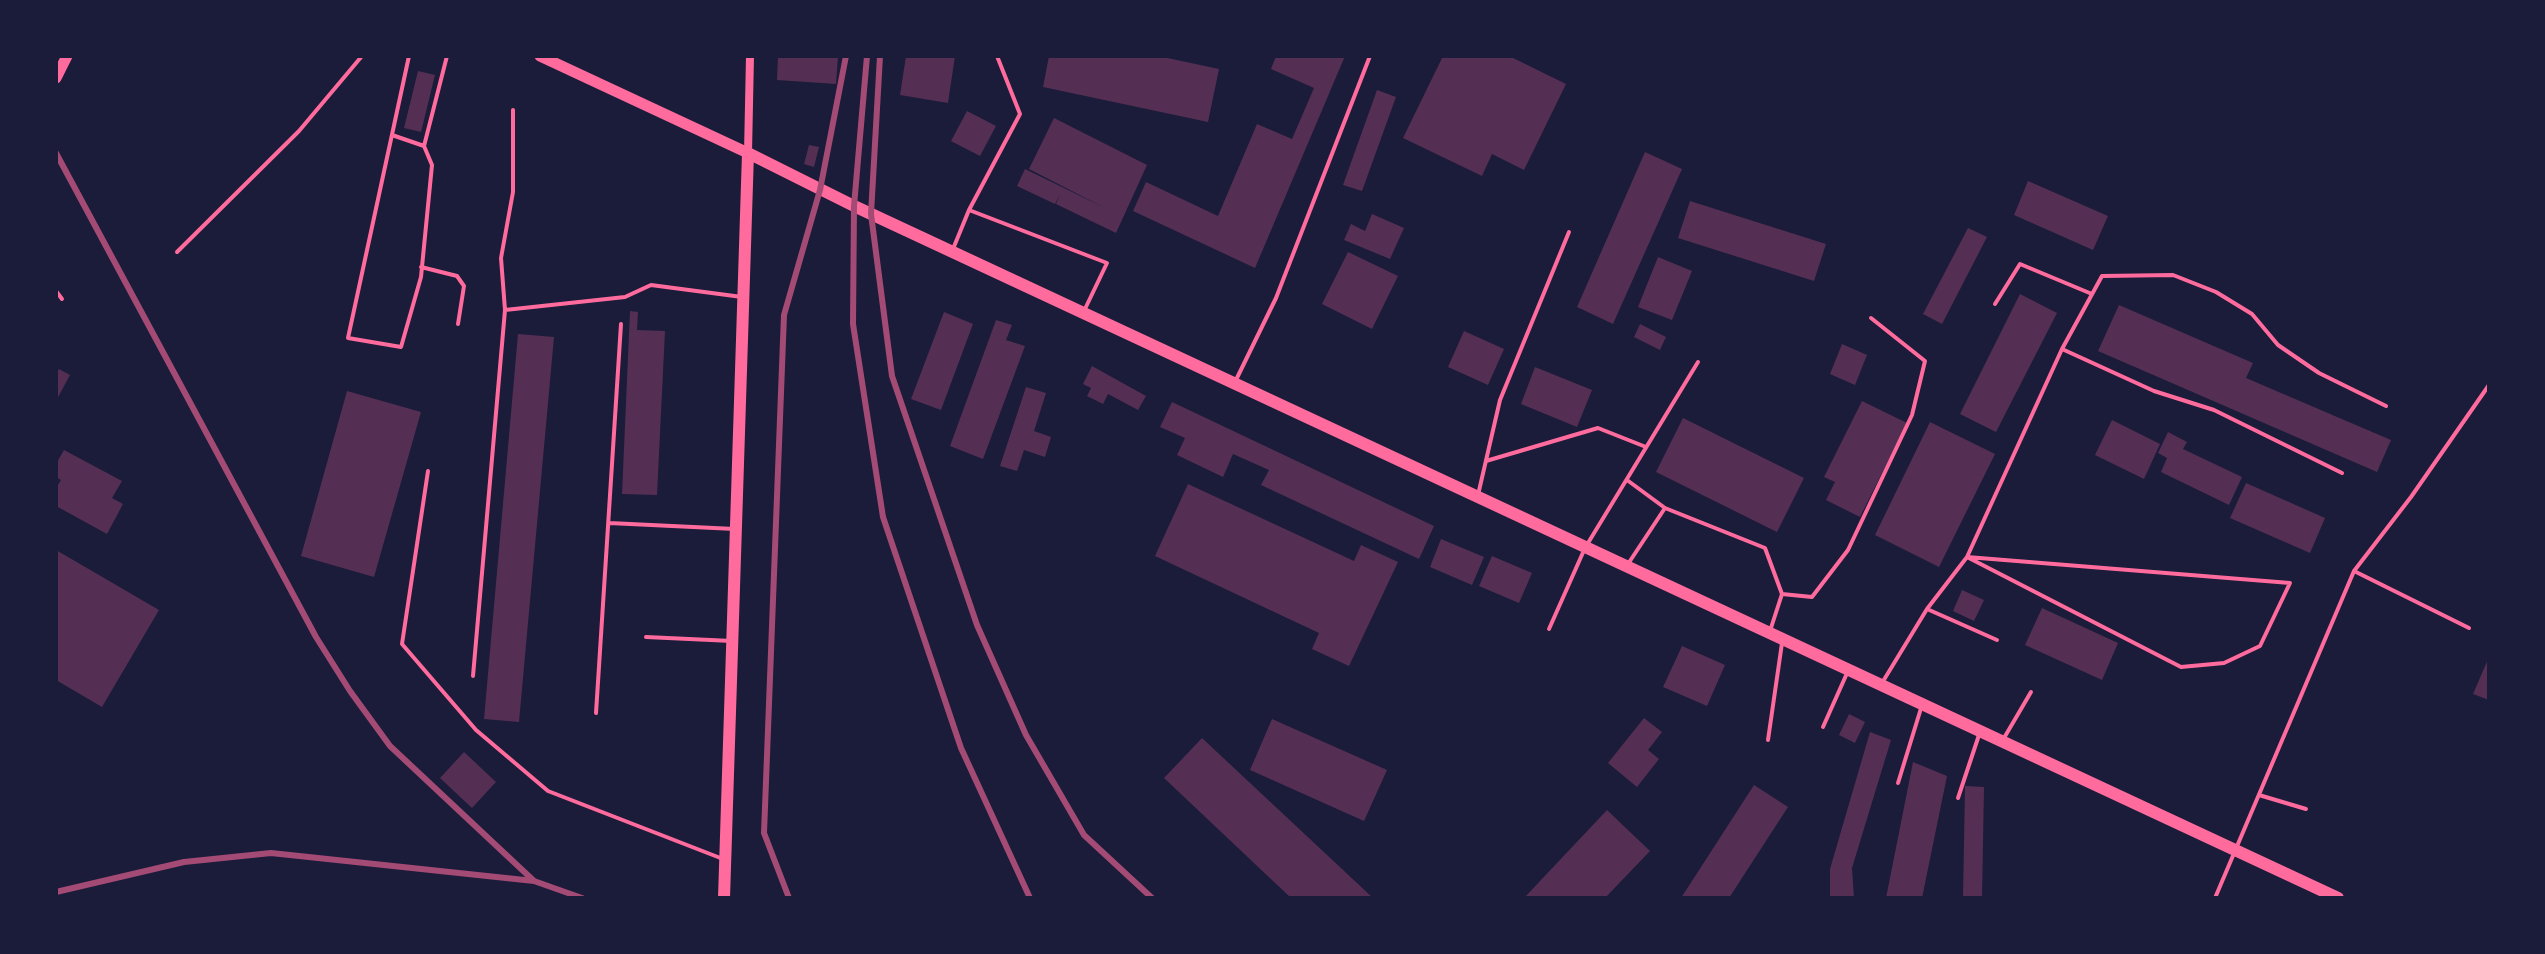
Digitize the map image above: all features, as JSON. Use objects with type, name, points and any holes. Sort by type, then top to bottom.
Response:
[{"type":"main road","points":[[724,898],[748,153],[952,252],[2338,898]]},
{"type":"street","points":[[56,78],[67,56]]},
{"type":"street","points":[[540,56],[748,153],[750,56]]},
{"type":"lane","points":[[177,252],[299,131],[362,56]]},
{"type":"lane","points":[[409,56],[348,338],[401,347],[421,267],[432,165],[424,146],[447,56]]},
{"type":"lane","points":[[952,252],[969,210],[1020,114],[997,56]]},
{"type":"lane","points":[[1234,384],[1276,298],[1370,56]]},
{"type":"lane","points":[[473,676],[505,310],[501,258],[513,192],[513,110]]},
{"type":"lane","points":[[392,135],[424,146]]},
{"type":"lane","points":[[969,210],[1107,263],[1083,313]]},
{"type":"lane","points":[[1478,498],[1500,400],[1569,232]]},
{"type":"lane","points":[[1995,304],[2020,264],[2092,294]]},
{"type":"lane","points":[[421,267],[457,276],[464,286],[458,324]]},
{"type":"lane","points":[[1880,685],[1927,609],[1967,557],[2062,349],[2102,276],[2173,275],[2216,292],[2252,314],[2278,345],[2298,359],[2319,373],[2386,406]]},
{"type":"lane","points":[[505,310],[625,297],[651,285],[743,297]]},
{"type":"lane","points":[[56,291],[62,299]]},
{"type":"lane","points":[[1782,594],[1812,597],[1848,550],[1912,415],[1925,361],[1871,318]]},
{"type":"lane","points":[[596,713],[621,324]]},
{"type":"lane","points":[[2062,349],[2154,391],[2214,410],[2342,473]]},
{"type":"lane","points":[[1549,629],[1585,548],[1698,362]]},
{"type":"lane","points":[[2215,898],[2354,571],[2411,497],[2489,385]]},
{"type":"lane","points":[[1486,461],[1598,428],[1646,447]]},
{"type":"lane","points":[[428,471],[402,644],[476,730],[548,791],[725,859]]},
{"type":"lane","points":[[1627,480],[1665,508],[1765,548],[1782,594],[1769,634]]},
{"type":"lane","points":[[1626,567],[1665,508]]},
{"type":"lane","points":[[609,523],[736,529]]},
{"type":"lane","points":[[1967,557],[2290,583],[2260,646],[2224,663],[2181,667],[1967,557]]},
{"type":"lane","points":[[2354,571],[2469,628]]},
{"type":"lane","points":[[1927,609],[1997,640]]},
{"type":"lane","points":[[646,637],[732,641]]},
{"type":"lane","points":[[1768,740],[1783,640]]},
{"type":"lane","points":[[1823,727],[1848,670]]},
{"type":"lane","points":[[2002,742],[2031,692]]},
{"type":"lane","points":[[1898,783],[1922,705]]},
{"type":"lane","points":[[1958,798],[1980,732]]},
{"type":"lane","points":[[2258,795],[2306,809]]},
{"type":"building","points":[[778,56],[838,56],[836,84],[777,80]]},
{"type":"building","points":[[906,56],[955,56],[948,103],[900,95]]},
{"type":"building","points":[[1049,56],[1158,56],[1219,69],[1208,122],[1043,87]]},
{"type":"building","points":[[1276,56],[1345,56],[1255,268],[1133,211],[1146,182],[1218,216],[1257,124],[1292,139],[1314,88],[1271,69]]},
{"type":"building","points":[[1443,56],[1509,56],[1566,84],[1524,170],[1492,154],[1482,176],[1403,138]]},
{"type":"building","points":[[418,71],[435,75],[421,132],[404,128]]},
{"type":"building","points":[[1377,90],[1396,97],[1362,191],[1343,185]]},
{"type":"building","points":[[967,111],[996,126],[980,156],[951,141]]},
{"type":"building","points":[[1054,118],[1147,165],[1116,233],[1056,204],[1060,195],[1055,204],[1017,186],[1025,169],[1105,208],[1029,169]]},
{"type":"building","points":[[809,145],[819,147],[814,167],[804,164]]},
{"type":"building","points":[[1645,152],[1682,169],[1613,324],[1577,307]]},
{"type":"building","points":[[2028,181],[2108,216],[2093,250],[2014,215]]},
{"type":"building","points":[[1690,201],[1826,244],[1814,281],[1678,238]]},
{"type":"building","points":[[1372,214],[1404,228],[1390,259],[1344,240],[1351,224],[1365,231]]},
{"type":"building","points":[[1968,228],[1987,237],[1942,324],[1923,314]]},
{"type":"building","points":[[1348,252],[1398,276],[1372,329],[1322,304]]},
{"type":"building","points":[[1658,257],[1692,271],[1672,320],[1638,307]]},
{"type":"building","points":[[2020,294],[2057,313],[1996,432],[1960,414]]},
{"type":"building","points":[[2119,305],[2253,363],[2246,378],[2391,440],[2377,472],[2098,351]]},
{"type":"building","points":[[630,311],[638,312],[637,330],[665,331],[657,495],[622,494]]},
{"type":"building","points":[[944,312],[973,324],[941,410],[911,399]]},
{"type":"building","points":[[996,320],[1012,325],[1006,340],[1025,346],[983,459],[950,446]]},
{"type":"building","points":[[1640,324],[1666,337],[1660,350],[1634,337]]},
{"type":"building","points":[[1464,331],[1504,349],[1488,385],[1448,367]]},
{"type":"building","points":[[518,334],[554,337],[519,722],[484,719]]},
{"type":"building","points":[[1842,344],[1867,355],[1855,385],[1830,374]]},
{"type":"building","points":[[1092,366],[1146,396],[1138,410],[1108,394],[1103,404],[1087,396],[1091,388],[1083,384]]},
{"type":"building","points":[[1535,367],[1592,390],[1577,427],[1521,404]]},
{"type":"building","points":[[59,369],[70,375],[56,401],[56,374]]},
{"type":"building","points":[[1026,387],[1046,393],[1034,431],[1051,437],[1045,457],[1024,450],[1017,471],[1000,466]]},
{"type":"building","points":[[347,391],[421,412],[374,577],[301,556]]},
{"type":"building","points":[[1862,401],[1907,423],[1860,517],[1826,500],[1835,482],[1824,477]]},
{"type":"building","points":[[1172,402],[1434,526],[1419,559],[1261,485],[1269,470],[1233,454],[1223,477],[1177,455],[1185,438],[1160,427]]},
{"type":"building","points":[[1683,418],[1804,478],[1777,532],[1656,472]]},
{"type":"building","points":[[2112,420],[2160,444],[2144,479],[2095,455]]},
{"type":"building","points":[[1930,422],[1995,454],[1939,567],[1875,535]]},
{"type":"building","points":[[2168,432],[2187,442],[2183,449],[2242,477],[2229,505],[2161,472],[2167,458],[2158,453]]},
{"type":"building","points":[[64,450],[122,481],[112,498],[123,504],[107,534],[56,506],[56,488],[61,480],[56,477],[56,464]]},
{"type":"building","points":[[2246,483],[2325,518],[2310,553],[2230,518]]},
{"type":"building","points":[[1188,484],[1354,561],[1361,545],[1398,562],[1349,666],[1312,649],[1319,633],[1155,556]]},
{"type":"building","points":[[1441,539],[1484,557],[1472,585],[1430,567]]},
{"type":"building","points":[[56,550],[159,610],[102,707],[56,680]]},
{"type":"building","points":[[1492,556],[1532,573],[1519,603],[1479,586]]},
{"type":"building","points":[[1962,590],[1984,600],[1974,621],[1953,611]]},
{"type":"building","points":[[2042,608],[2118,643],[2102,680],[2025,645]]},
{"type":"building","points":[[1682,646],[1725,665],[1707,706],[1663,687]]},
{"type":"building","points":[[2489,657],[2489,700],[2473,694]]},
{"type":"building","points":[[1849,714],[1865,722],[1855,743],[1839,735]]},
{"type":"building","points":[[1644,718],[1662,732],[1648,750],[1659,759],[1637,787],[1608,763]]},
{"type":"building","points":[[1272,719],[1387,770],[1364,821],[1250,770]]},
{"type":"building","points":[[1870,732],[1891,740],[1852,868],[1854,898],[1830,898],[1830,869]]},
{"type":"building","points":[[1202,738],[1373,898],[1291,898],[1164,778]]},
{"type":"building","points":[[464,752],[496,782],[472,808],[440,778]]},
{"type":"building","points":[[1913,762],[1947,776],[1922,898],[1886,898]]},
{"type":"building","points":[[1754,785],[1788,807],[1729,898],[1681,898]]},
{"type":"building","points":[[1965,786],[1984,787],[1982,898],[1963,898]]},
{"type":"building","points":[[1607,810],[1650,851],[1605,898],[1524,898]]},
{"type":"railway","points":[[789,898],[764,833],[784,315],[820,190],[846,56]]},
{"type":"railway","points":[[867,56],[854,206],[853,324],[883,517],[961,748],[1030,898]]},
{"type":"railway","points":[[880,56],[871,214],[892,376],[977,625],[1026,735],[1084,835],[1152,898]]},
{"type":"railway","points":[[56,153],[316,637],[350,691],[390,746],[534,881],[582,898]]},
{"type":"railway","points":[[56,892],[184,862],[271,853],[534,881]]}]
